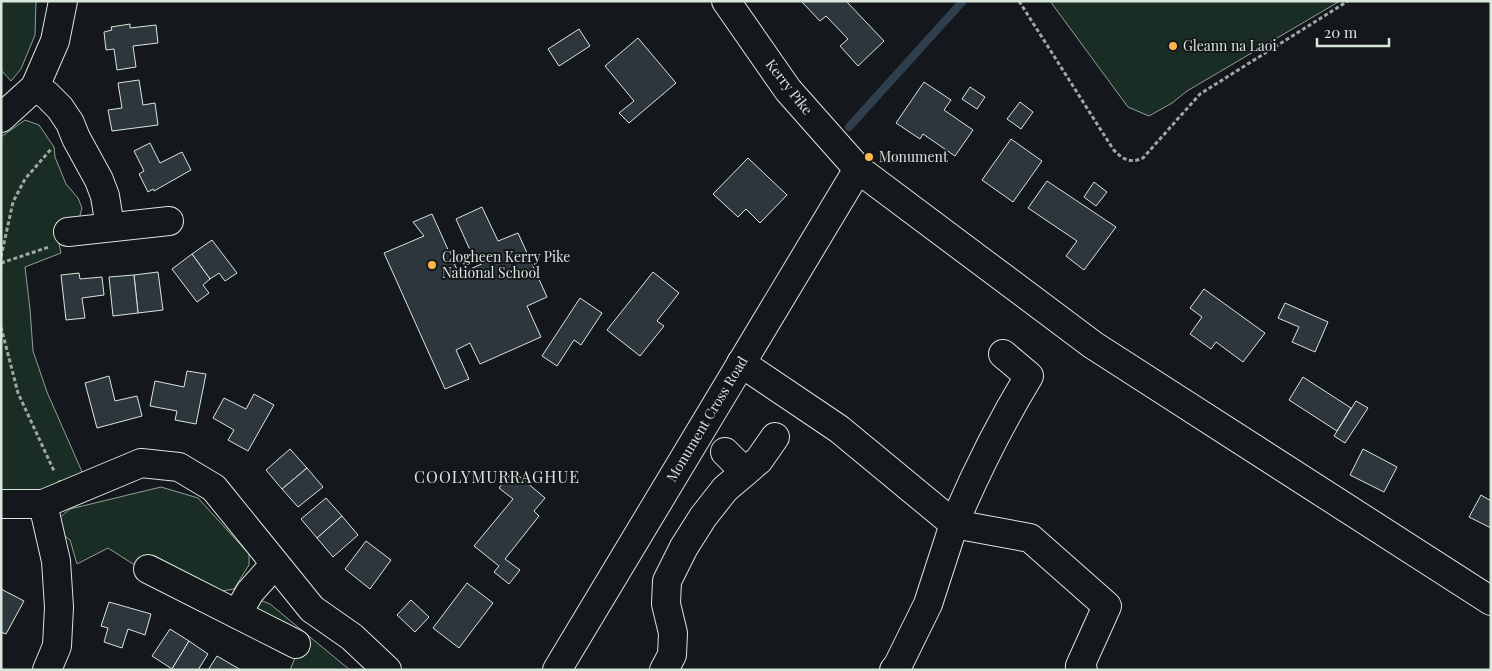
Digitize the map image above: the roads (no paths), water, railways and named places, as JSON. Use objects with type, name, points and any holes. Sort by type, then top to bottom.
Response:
[{"type":"street","points":[[1,118],[35,87],[55,40],[63,1]]},
{"type":"street","name":"Kerry Pike","points":[[726,1],[788,90],[858,168],[1093,346],[1491,601]]},
{"type":"street","points":[[35,87],[47,95],[60,108],[70,123],[99,180],[105,196],[110,227]]},
{"type":"street","name":"Monument Cross Road","points":[[565,667],[741,363],[858,168]]},
{"type":"street","points":[[68,232],[169,221]]},
{"type":"street","points":[[894,670],[928,604],[954,524],[970,487],[999,425],[1029,376],[1003,354]]},
{"type":"street","points":[[741,363],[839,429],[954,524],[1030,538],[1107,606],[1080,666],[1083,670]]},
{"type":"street","points":[[664,670],[672,655],[673,633],[666,604],[667,581],[684,547],[703,517],[725,489],[759,460],[775,437]]},
{"type":"street","points":[[725,452],[744,472]]},
{"type":"street","points":[[1,504],[43,504],[141,462],[179,467],[214,488],[312,609],[352,637],[387,670]]},
{"type":"street","points":[[43,504],[56,561],[59,608],[57,646],[47,670]]},
{"type":"street","points":[[237,614],[250,592],[275,564]]},
{"type":"street","points":[[148,569],[296,644]]},
{"type":"waterway","points":[[849,127],[963,1]]},
{"type":"place","name":"Gleann na Laoi","points":[[1173,46]]},
{"type":"place","name":"Monument","points":[[869,157]]},
{"type":"place","name":"Clogheen Kerry Pike National School","points":[[432,265]]},
{"type":"district","name":"COOLYMURRAGHUE","points":[[497,477]]}]
